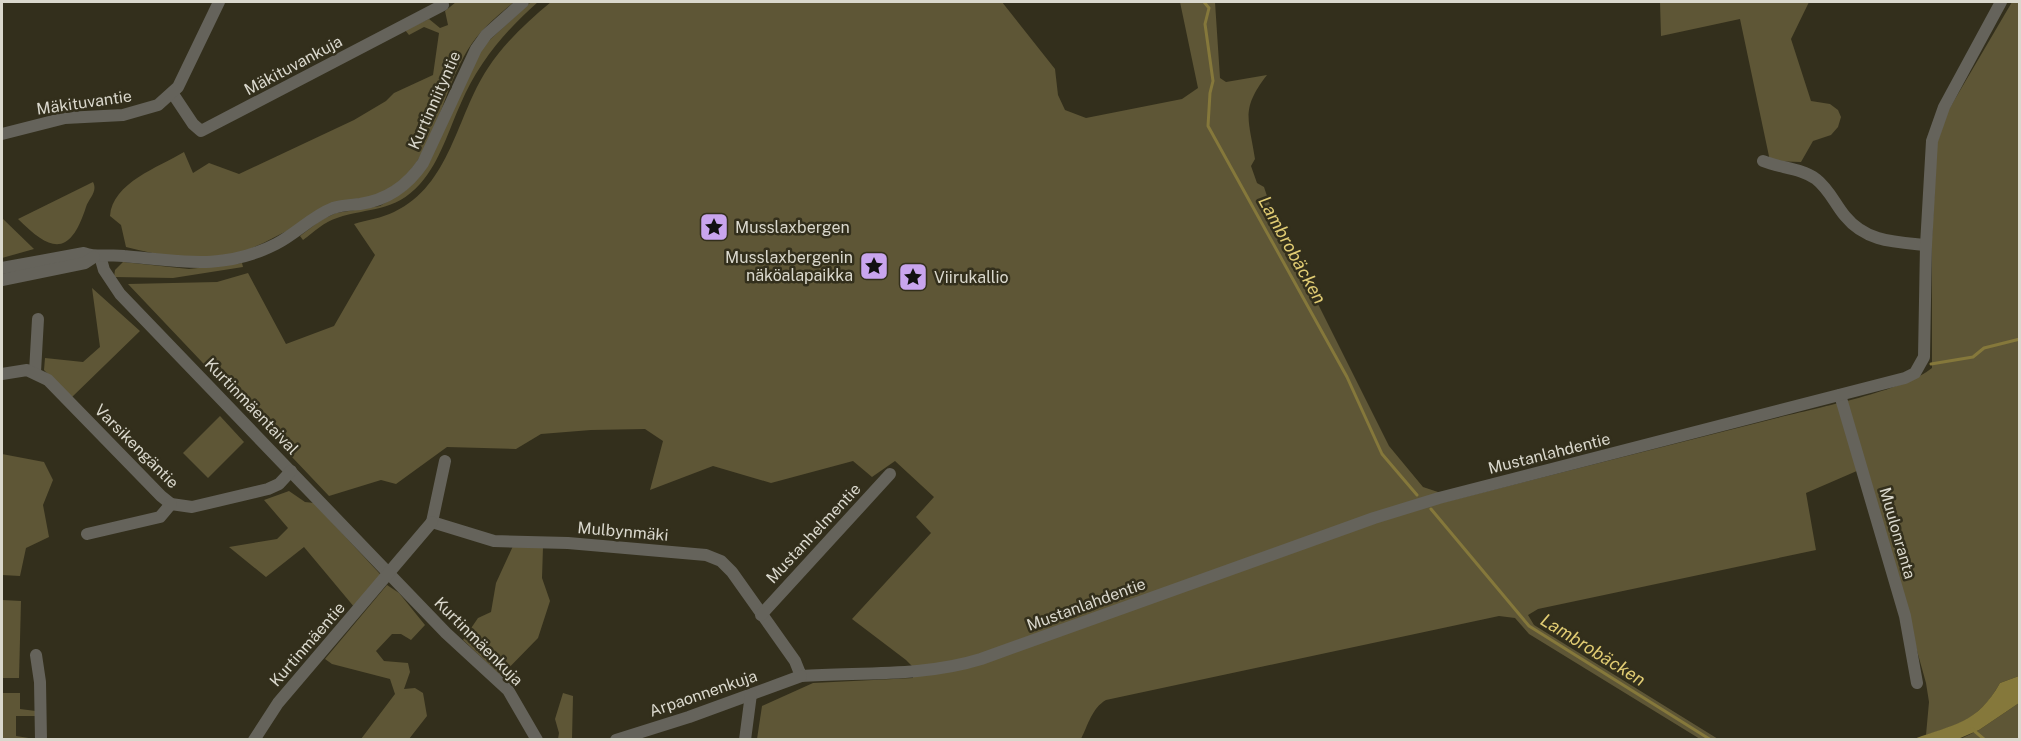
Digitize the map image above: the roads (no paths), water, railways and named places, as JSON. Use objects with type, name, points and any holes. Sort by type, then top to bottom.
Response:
[{"type":"street","name":"Mäkituvantie","points":[[2,134],[65,118],[123,115],[147,110],[172,94],[219,2],[232,7]]},
{"type":"street","name":"Kurtinniityntie","points":[[2,268],[84,253],[192,264],[236,259],[275,245],[334,208],[375,201],[392,194],[414,175],[423,163],[476,49],[486,35],[523,2]]},
{"type":"street","name":"Mustanlahdentie","points":[[801,676],[887,674],[955,667],[1374,518],[1905,378],[1915,373],[1923,363],[1932,141],[1938,122],[2001,2]]},
{"type":"street","name":"Mäkituvankuja","points":[[172,94],[193,124],[201,131],[443,5]]},
{"type":"street","points":[[1763,161],[1801,171],[1815,178],[1846,217],[1863,232],[1883,241],[1926,245]]},
{"type":"street","name":"Kurtinniityntie","points":[[2,280],[85,264],[97,256]]},
{"type":"street","name":"Kurtinmäentaival","points":[[97,256],[120,294],[389,574]]},
{"type":"street","points":[[2,374],[27,370],[35,372],[38,320]]},
{"type":"street","name":"Varsikengäntie","points":[[35,372],[48,380],[171,504],[192,507],[268,489],[279,484],[291,471]]},
{"type":"street","name":"Muulonranta","points":[[1840,395],[1905,616],[1917,683]]},
{"type":"street","points":[[389,574],[432,522],[445,461]]},
{"type":"street","name":"Mustanhelmentie","points":[[761,615],[890,474]]},
{"type":"street","points":[[87,534],[160,517],[171,504]]},
{"type":"street","name":"Mulbynmäki","points":[[432,522],[494,541],[568,543],[706,555],[721,561],[732,572],[795,661],[801,676]]},
{"type":"street","name":"Kurtinmäentie","points":[[254,740],[278,703],[389,574]]},
{"type":"street","name":"Kurtinmäenkuja","points":[[389,574],[446,633],[508,690],[537,740]]},
{"type":"street","points":[[36,655],[40,682],[41,740]]},
{"type":"street","name":"Arpaonnenkuja","points":[[616,740],[651,730],[801,676]]},
{"type":"street","points":[[745,740],[751,694]]},
{"type":"waterway","name":"Lambrobäcken","points":[[1204,2],[1209,8],[1205,24],[1213,81],[1208,126],[1347,377],[1382,454],[1417,495]]},
{"type":"waterway","points":[[1931,364],[1973,357],[1984,348],[2020,339]]},
{"type":"waterway","name":"Lambrobäcken","points":[[1431,509],[1529,626],[1711,740]]},
{"type":"waterway","points":[[1972,729],[1985,740]]},
{"type":"place","name":"Musslaxbergen","points":[[714,227]]},
{"type":"place","name":"Musslaxbergenin näköalapaikka","points":[[874,266]]},
{"type":"place","name":"Viirukallio","points":[[913,277]]}]
